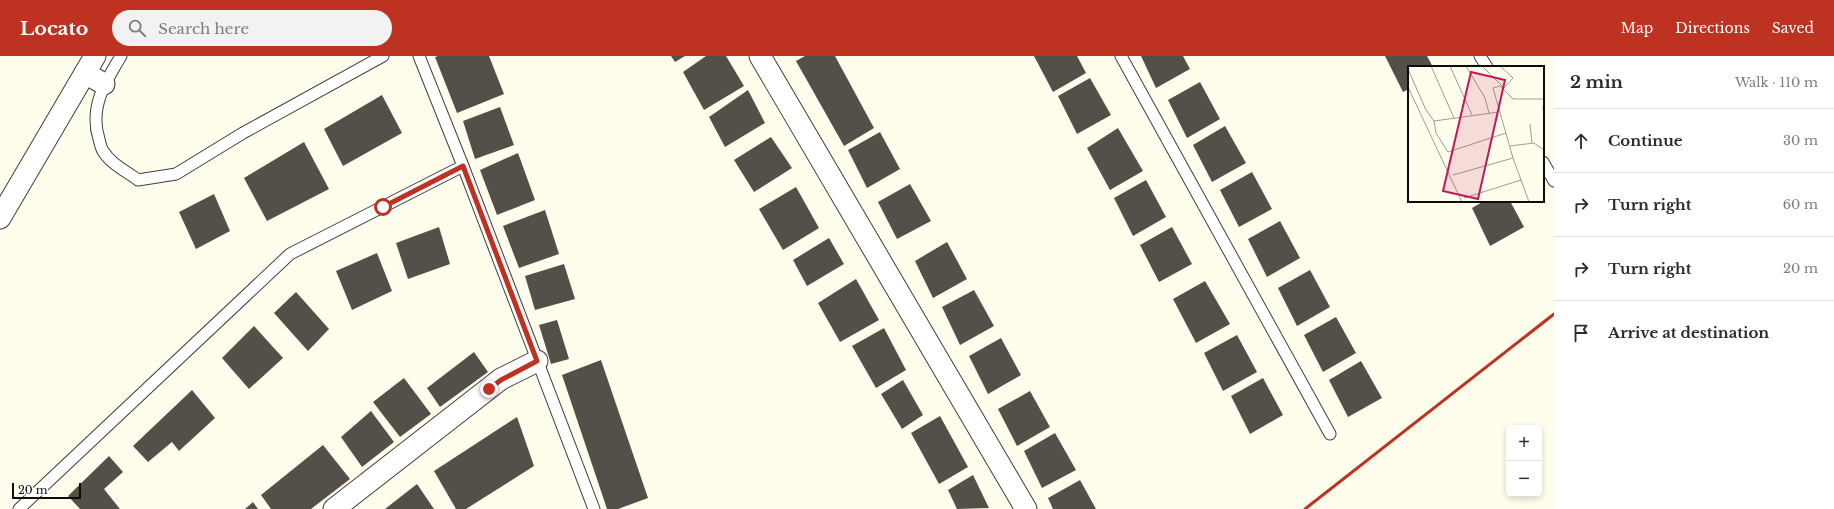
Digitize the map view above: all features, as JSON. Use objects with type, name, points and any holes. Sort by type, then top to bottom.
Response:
[{"type":"street","points":[[760,56],[1026,509]]},
{"type":"street","points":[[0,218],[90,65],[104,84]]},
{"type":"street","points":[[334,509],[501,380],[537,361]]},
{"type":"lane","points":[[121,56],[104,84],[96,105],[96,130],[102,150],[112,162],[138,180],[176,174],[244,133],[383,56]]},
{"type":"lane","points":[[419,56],[463,166],[594,509]]},
{"type":"lane","points":[[1121,56],[1330,434]]},
{"type":"lane","points":[[1480,56],[1486,66]]},
{"type":"lane","points":[[1544,164],[1554,181]]},
{"type":"lane","points":[[20,509],[290,254],[463,166]]},
{"type":"building","points":[[489,56],[504,94],[457,113],[435,57]]},
{"type":"building","points":[[671,56],[685,56],[675,62]]},
{"type":"building","points":[[706,56],[726,56],[744,86],[704,110],[683,72]]},
{"type":"building","points":[[805,56],[835,56],[874,128],[844,146],[796,61]]},
{"type":"building","points":[[1034,56],[1077,56],[1086,73],[1053,92]]},
{"type":"building","points":[[1141,56],[1183,56],[1190,69],[1156,88]]},
{"type":"building","points":[[1385,56],[1427,56],[1432,66],[1408,66],[1408,90],[1403,92]]},
{"type":"building","points":[[1090,78],[1111,115],[1077,134],[1058,96]]},
{"type":"building","points":[[1200,82],[1220,119],[1187,138],[1168,100]]},
{"type":"building","points":[[748,90],[765,123],[725,147],[709,117]]},
{"type":"building","points":[[382,95],[402,133],[343,166],[324,129]]},
{"type":"building","points":[[500,107],[514,145],[475,159],[463,121]]},
{"type":"building","points":[[1225,126],[1246,163],[1212,182],[1193,145]]},
{"type":"building","points":[[1118,128],[1143,171],[1110,190],[1087,148]]},
{"type":"building","points":[[880,132],[900,169],[867,188],[848,150]]},
{"type":"building","points":[[771,137],[792,168],[754,192],[734,160]]},
{"type":"building","points":[[304,142],[329,189],[267,221],[244,178]]},
{"type":"building","points":[[518,153],[535,200],[497,215],[480,170]]},
{"type":"building","points":[[1252,172],[1272,209],[1239,227],[1220,190]]},
{"type":"building","points":[[1146,180],[1166,217],[1133,236],[1114,198]]},
{"type":"building","points":[[910,184],[931,221],[897,239],[878,202]]},
{"type":"building","points":[[796,187],[819,228],[783,250],[759,209]]},
{"type":"building","points":[[214,194],[230,231],[196,249],[179,212]]},
{"type":"building","points":[[1482,202],[1511,202],[1524,227],[1490,246],[1472,208]]},
{"type":"building","points":[[545,210],[559,254],[519,268],[503,226]]},
{"type":"building","points":[[1280,221],[1300,258],[1267,277],[1248,239]]},
{"type":"building","points":[[439,227],[450,264],[408,279],[396,243]]},
{"type":"building","points":[[1172,227],[1192,264],[1159,282],[1140,245]]},
{"type":"building","points":[[829,238],[844,264],[807,286],[793,260]]},
{"type":"building","points":[[947,242],[967,279],[933,298],[915,261]]},
{"type":"building","points":[[377,253],[392,291],[352,310],[336,271]]},
{"type":"building","points":[[564,264],[575,299],[535,310],[525,276]]},
{"type":"building","points":[[1310,270],[1330,307],[1297,326],[1278,288]]},
{"type":"building","points":[[856,279],[879,320],[840,342],[818,303]]},
{"type":"building","points":[[1205,281],[1230,324],[1196,343],[1173,299]]},
{"type":"building","points":[[974,290],[994,326],[960,345],[942,307]]},
{"type":"building","points":[[296,292],[329,329],[308,351],[274,313]]},
{"type":"building","points":[[1336,317],[1356,353],[1323,372],[1304,335]]},
{"type":"building","points":[[557,320],[569,359],[551,364],[539,325]]},
{"type":"building","points":[[254,326],[283,358],[249,389],[222,358]]},
{"type":"building","points":[[884,328],[906,370],[876,388],[852,346]]},
{"type":"building","points":[[1237,335],[1257,372],[1223,391],[1204,353]]},
{"type":"building","points":[[1001,338],[1021,375],[988,394],[969,356]]},
{"type":"building","points":[[474,352],[488,372],[440,407],[427,388]]},
{"type":"building","points":[[601,360],[648,498],[618,509],[607,509],[562,375]]},
{"type":"building","points":[[1361,361],[1382,398],[1348,417],[1329,380]]},
{"type":"building","points":[[404,378],[431,414],[400,437],[373,402]]},
{"type":"building","points":[[1263,378],[1283,415],[1250,434],[1231,396]]},
{"type":"building","points":[[903,380],[923,415],[902,429],[881,394]]},
{"type":"building","points":[[192,390],[215,418],[179,451],[172,442],[148,462],[133,446]]},
{"type":"building","points":[[1030,391],[1050,427],[1017,446],[998,409]]},
{"type":"building","points":[[371,411],[394,442],[362,467],[341,437]]},
{"type":"building","points":[[940,416],[968,467],[939,484],[911,433]]},
{"type":"building","points":[[517,417],[534,466],[466,509],[456,509],[434,471]]},
{"type":"building","points":[[1055,433],[1076,470],[1042,488],[1024,451]]},
{"type":"building","points":[[323,445],[350,479],[311,509],[271,509],[261,495]]},
{"type":"building","points":[[109,456],[123,472],[104,489],[120,509],[80,509],[68,496]]},
{"type":"building","points":[[973,475],[989,508],[957,509],[948,490]]},
{"type":"building","points":[[1080,480],[1096,509],[1053,509],[1048,498]]},
{"type":"building","points":[[417,484],[434,509],[385,509]]},
{"type":"building","points":[[253,502],[258,509],[245,509]]},
{"type":"railway","points":[[1305,509],[1554,314]]},
{"type":"route","points":[[383,207],[463,166],[537,361],[501,380],[489,389]]}]
